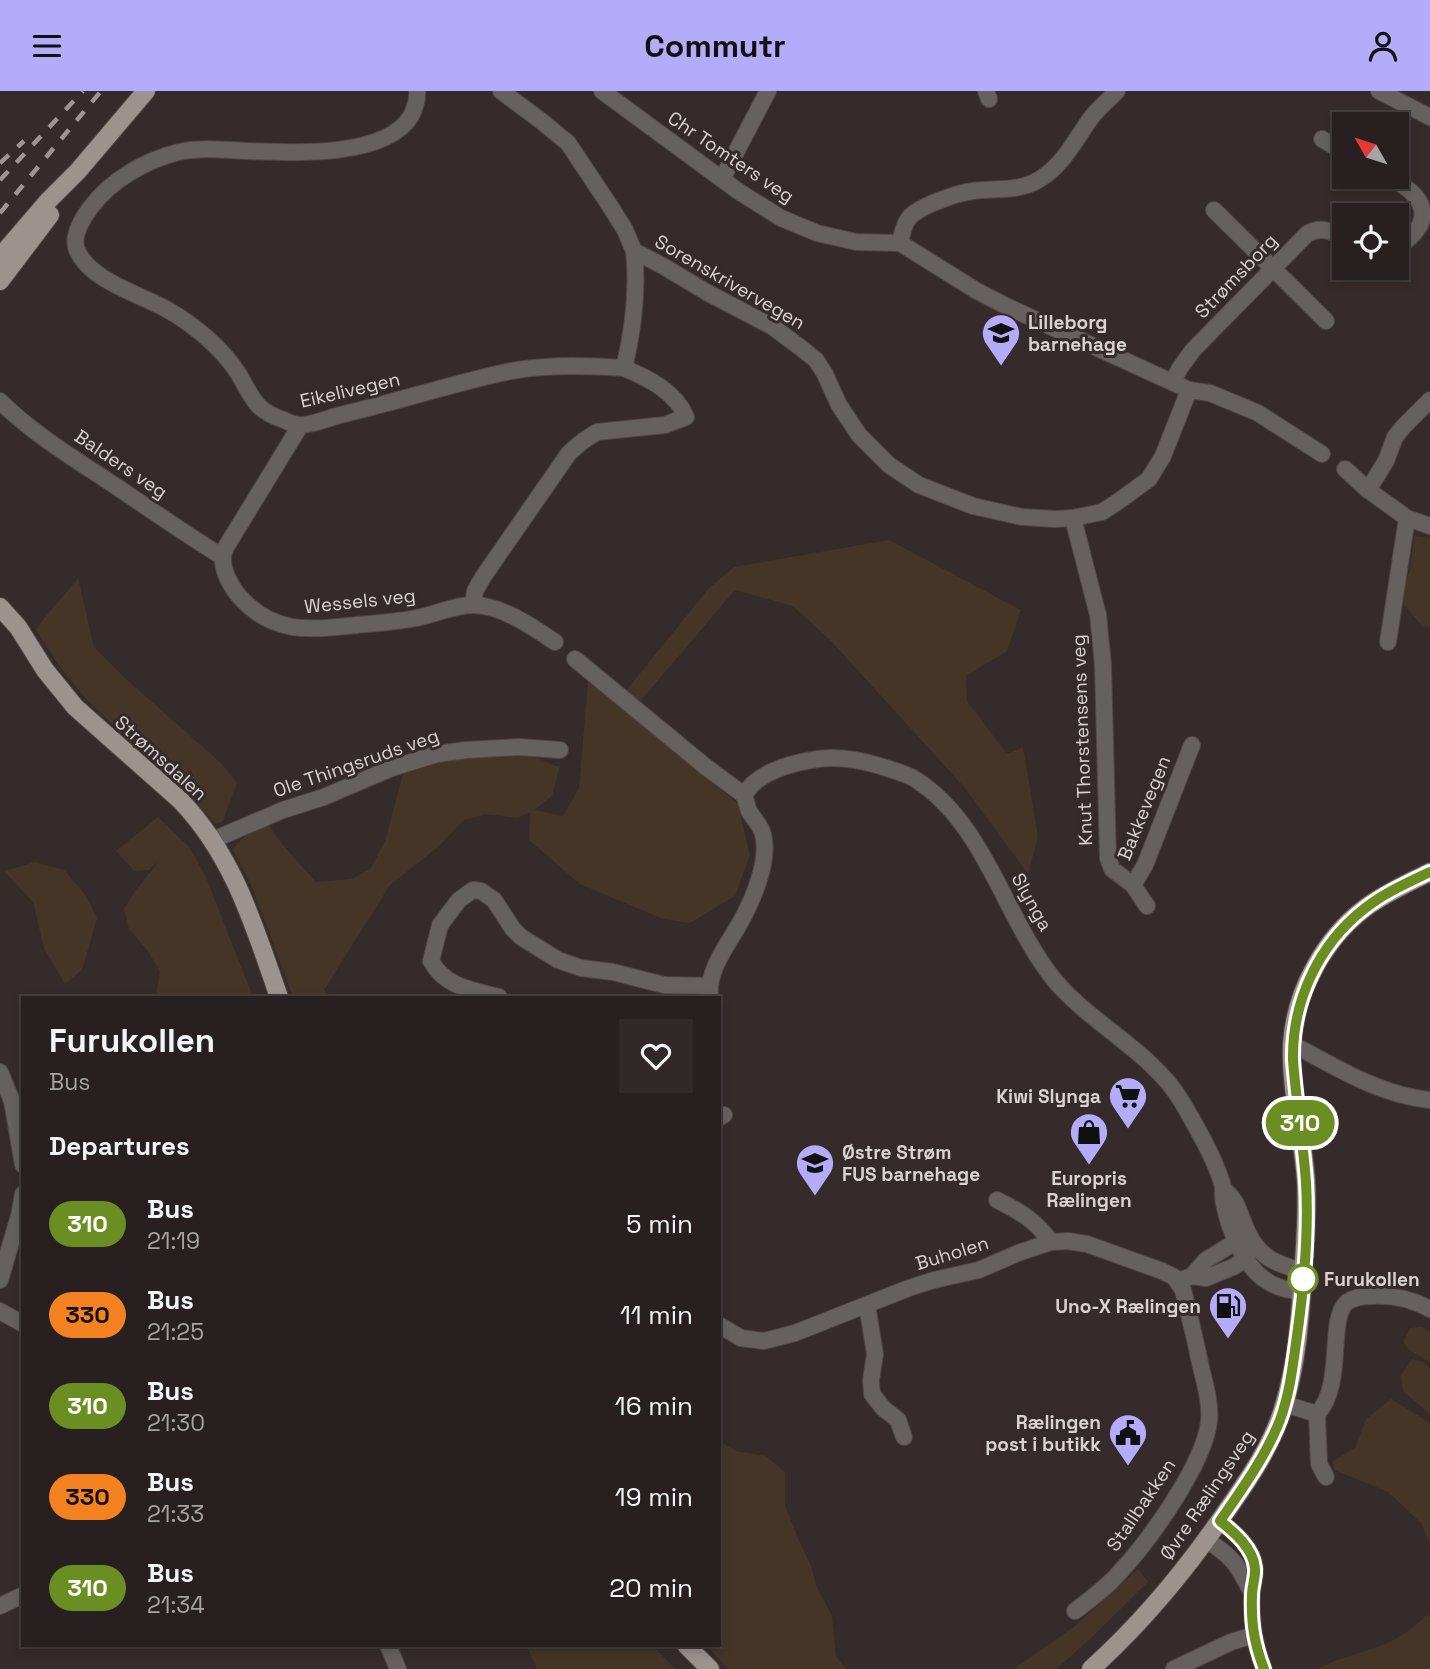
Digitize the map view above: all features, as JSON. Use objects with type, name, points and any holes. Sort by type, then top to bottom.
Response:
[{"type":"main road","points":[[0,257],[146,91]]},
{"type":"main road","points":[[0,281],[57,207],[78,171]]},
{"type":"main road","name":"Strømsdalen","points":[[0,607],[18,627],[45,670],[68,699],[180,800],[213,840],[243,899],[279,996]]},
{"type":"main road","name":"Øvre Rælingsveg","points":[[1091,1669],[1144,1618],[1206,1541],[1260,1460],[1272,1437],[1285,1404],[1293,1366],[1302,1292],[1306,1226],[1306,1182],[1292,1044],[1296,1018],[1313,971],[1328,946],[1350,921],[1393,891],[1430,872]]},
{"type":"main road","points":[[688,1647],[710,1669]]},
{"type":"street","name":"Eikelivegen","points":[[417,91],[414,110],[400,129],[389,137],[368,144],[320,151],[180,152],[132,171],[109,187],[86,213],[75,240],[76,250],[94,272],[170,311],[206,338],[238,374],[259,408],[300,426],[526,367],[624,368]]},
{"type":"street","name":"Sorenskrivervegen","points":[[501,91],[568,143],[625,230],[634,251],[773,327],[801,348],[816,361],[825,374],[839,405],[859,435],[889,465],[919,485],[973,506],[1022,516],[1055,519],[1102,512],[1149,479],[1163,456],[1189,390]]},
{"type":"street","name":"Chr Tomters veg","points":[[602,91],[737,191],[781,218],[817,233],[856,242],[900,243]]},
{"type":"street","points":[[722,179],[768,91]]},
{"type":"street","points":[[1117,91],[1092,116],[1062,162],[1040,179],[1023,188],[970,191],[921,210],[909,218],[900,243],[1009,307],[1189,390],[1210,393],[1258,413],[1322,454]]},
{"type":"street","points":[[1379,91],[1430,117]]},
{"type":"street","points":[[1322,139],[1332,145]]},
{"type":"street","points":[[1409,189],[1424,206],[1425,216],[1409,238]]},
{"type":"street","points":[[1214,211],[1326,321]]},
{"type":"street","name":"Strømsborg","points":[[1174,381],[1194,350],[1307,234],[1314,229],[1332,233]]},
{"type":"street","points":[[473,605],[475,591],[483,577],[569,453],[597,432],[665,425],[686,417],[673,397],[640,374],[624,368],[636,270],[634,251]]},
{"type":"street","points":[[1368,490],[1386,461],[1395,437],[1430,400]]},
{"type":"street","name":"Balders veg","points":[[0,401],[20,420],[223,557]]},
{"type":"street","points":[[223,557],[232,535],[300,426]]},
{"type":"street","points":[[1345,469],[1368,490],[1407,518],[1430,526]]},
{"type":"street","name":"Knut Thorstensens veg","points":[[1073,518],[1098,615],[1108,858],[1112,869],[1133,885],[1147,905]]},
{"type":"street","points":[[1388,642],[1407,518]]},
{"type":"street","name":"Wessels veg","points":[[223,557],[225,569],[235,591],[246,605],[272,622],[293,628],[341,627],[405,620],[473,605],[519,619],[555,642]]},
{"type":"street","points":[[495,996],[465,989],[436,970],[431,961],[440,925],[459,899],[473,890],[481,891],[494,900],[521,937],[558,960],[581,968],[709,992],[724,949],[745,913],[764,861],[763,833],[748,809],[744,795],[575,659]]},
{"type":"street","name":"Bakkevegen","points":[[1133,885],[1145,865],[1192,745]]},
{"type":"street","name":"Ole Thingsruds veg","points":[[213,840],[392,768],[437,754],[485,748],[560,750]]},
{"type":"street","name":"Slynga","points":[[744,795],[754,783],[774,771],[801,762],[830,757],[863,761],[888,768],[913,778],[932,792],[952,810],[970,837],[1037,955],[1055,979],[1074,1002],[1145,1061],[1181,1100],[1210,1156],[1223,1189],[1234,1198],[1245,1248],[1253,1269],[1266,1281],[1284,1289],[1302,1292]]},
{"type":"street","points":[[1292,1044],[1379,1088],[1411,1098],[1430,1100]]},
{"type":"street","points":[[0,1072],[12,1101],[21,1153]]},
{"type":"street","points":[[997,1201],[1030,1219],[1051,1242]]},
{"type":"street","points":[[0,1280],[21,1205]]},
{"type":"street","name":"Buholen","points":[[721,1326],[741,1338],[764,1341],[795,1333],[934,1280],[979,1270],[1051,1242],[1087,1244],[1174,1277],[1185,1278]]},
{"type":"street","points":[[1185,1278],[1206,1278],[1223,1272],[1245,1248],[1303,1271]]},
{"type":"street","name":"Stallbakken","points":[[1075,1611],[1119,1573],[1149,1536],[1176,1497],[1205,1440],[1209,1420],[1206,1392],[1183,1290],[1185,1278]]},
{"type":"street","points":[[1326,1477],[1319,1464],[1317,1414],[1324,1407],[1333,1384],[1340,1315],[1346,1303],[1358,1297],[1387,1296],[1406,1299],[1430,1309]]},
{"type":"street","points":[[867,1305],[875,1354],[872,1394],[883,1408],[898,1420],[904,1437]]},
{"type":"street","points":[[0,1311],[21,1323]]},
{"type":"street","points":[[1285,1404],[1317,1414]]},
{"type":"street","points":[[1220,1521],[1241,1539],[1255,1567],[1252,1593],[1254,1635],[1264,1669]]},
{"type":"street","points":[[1206,1541],[1233,1559],[1252,1593]]},
{"type":"street","points":[[0,1606],[21,1596]]},
{"type":"street","points":[[1174,1669],[1231,1642],[1254,1635]]},
{"type":"street","points":[[389,1647],[398,1669]]},
{"type":"shaded area","points":[[1414,536],[1430,538],[1430,627],[1423,627],[1399,599],[1410,570]]},
{"type":"shaded area","points":[[889,540],[1021,610],[1007,651],[966,676],[967,701],[1007,754],[1023,747],[1038,837],[1028,874],[964,787],[831,641],[793,606],[735,590],[632,711],[738,804],[750,855],[735,896],[690,923],[663,919],[580,884],[529,840],[530,812],[518,818],[485,814],[464,820],[438,847],[390,885],[324,990],[332,996],[293,996],[251,884],[233,850],[240,841],[267,823],[316,882],[352,879],[371,868],[385,841],[403,774],[430,757],[523,752],[560,766],[552,796],[534,810],[563,816],[579,788],[588,681],[616,703],[709,588],[734,567]]},
{"type":"shaded area","points":[[78,578],[94,647],[222,764],[237,783],[223,821],[216,824],[167,772],[87,700],[60,667],[36,630]]},
{"type":"shaded area","points":[[158,817],[189,847],[205,875],[253,996],[156,996],[160,971],[129,929],[124,909],[158,862],[149,870],[134,871],[116,851]]},
{"type":"shaded area","points":[[35,862],[64,870],[85,894],[97,918],[82,970],[65,984],[44,948],[33,902],[4,871]]},
{"type":"shaded area","points":[[1422,1327],[1430,1332],[1430,1362],[1409,1350],[1403,1342],[1410,1328]]},
{"type":"shaded area","points":[[1412,1359],[1423,1362],[1430,1368],[1430,1414],[1403,1391],[1401,1375]]},
{"type":"shaded area","points":[[1391,1399],[1430,1423],[1430,1544],[1421,1523],[1388,1492],[1334,1470],[1333,1461],[1355,1448],[1366,1419]]},
{"type":"shaded area","points":[[721,1442],[736,1451],[766,1456],[785,1472],[785,1506],[811,1566],[816,1585],[832,1616],[836,1656],[846,1669],[729,1669],[707,1647],[721,1647]]},
{"type":"shaded area","points":[[1138,1569],[1148,1582],[1056,1669],[1014,1669],[1075,1626]]},
{"type":"shaded area","points":[[1430,1613],[1430,1669],[1317,1669],[1389,1642]]},
{"type":"shaded area","points":[[527,1647],[654,1647],[675,1669],[537,1669]]},
{"type":"railway","points":[[0,180],[83,91]]},
{"type":"railway","points":[[0,213],[101,91]]},
{"type":"railway","points":[[0,163],[24,141]]},
{"type":"bus line","name":"310","points":[[1264,1669],[1254,1635],[1252,1593],[1255,1567],[1241,1539],[1220,1521],[1272,1437],[1285,1404],[1293,1366],[1301,1301],[1307,1205],[1292,1044],[1296,1018],[1313,971],[1328,946],[1350,921],[1379,899],[1430,872]]},
{"type":"place","name":"Lilleborg barnehage","points":[[1001,367]]},
{"type":"place","name":"Kiwi Slynga","points":[[1128,1130]]},
{"type":"place","name":"Europris Rælingen","points":[[1089,1166]]},
{"type":"place","name":"Østre Strøm FUS barnehage","points":[[815,1197]]},
{"type":"place","name":"Furukollen","points":[[1303,1279]]},
{"type":"place","name":"Uno-X Rælingen","points":[[1228,1340]]},
{"type":"place","name":"Rælingen post i butikk","points":[[1128,1467]]}]
